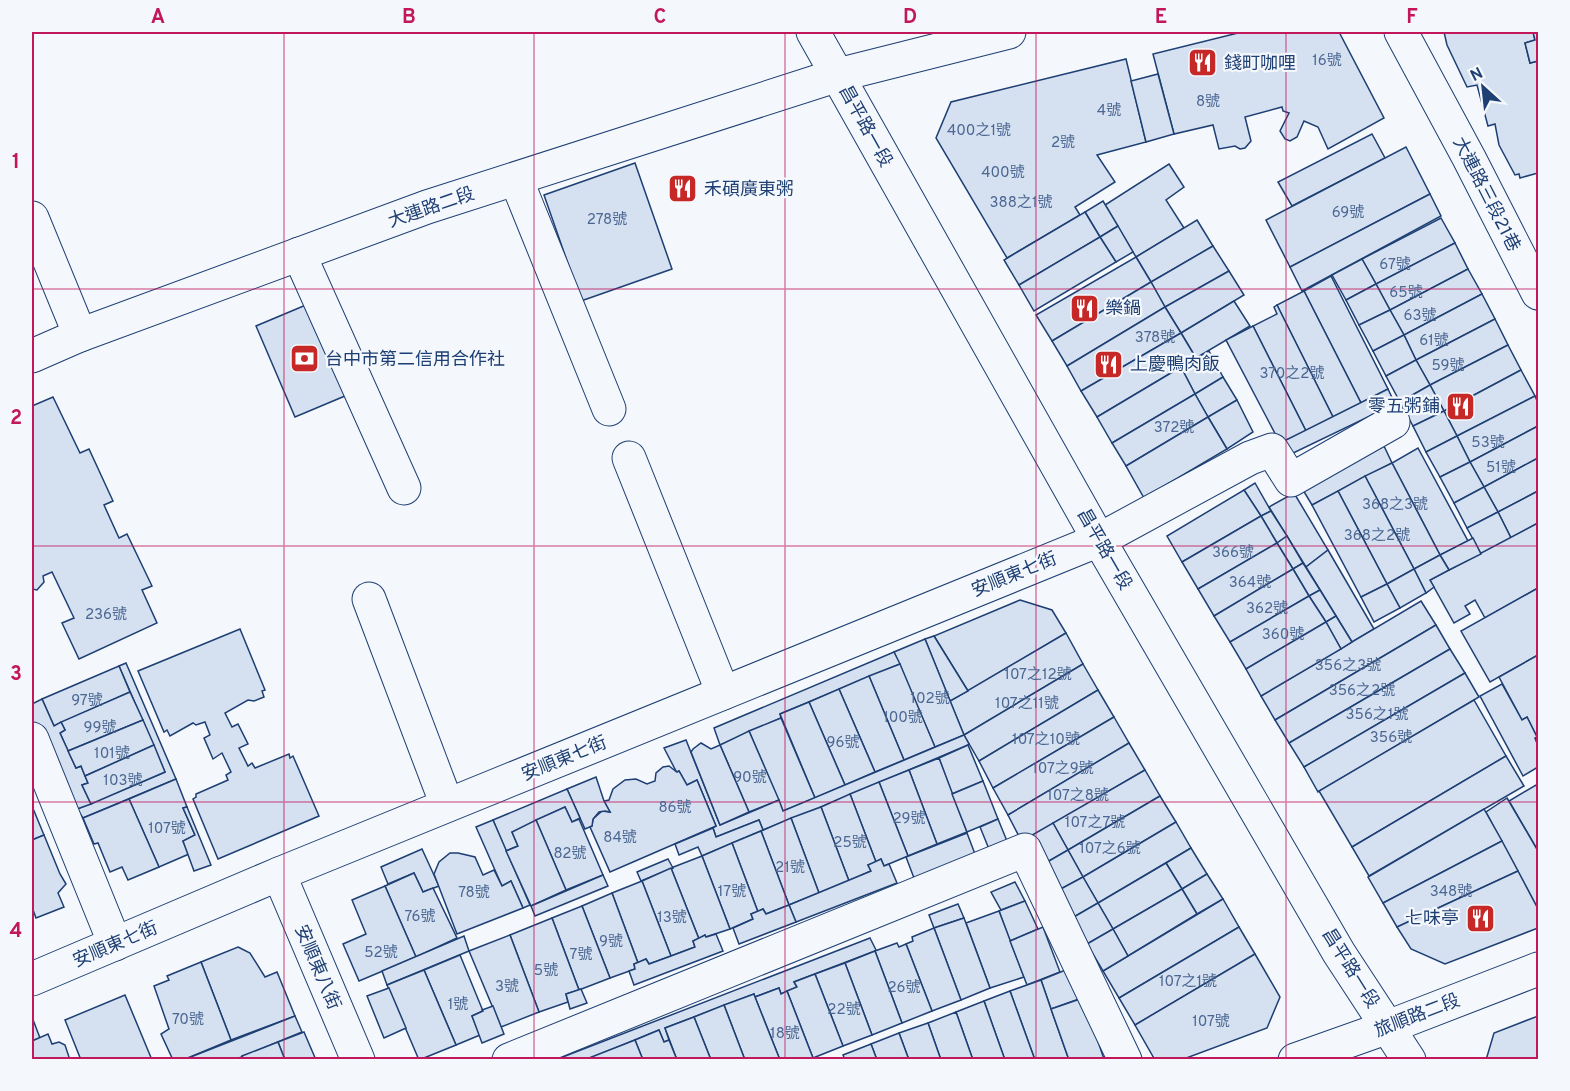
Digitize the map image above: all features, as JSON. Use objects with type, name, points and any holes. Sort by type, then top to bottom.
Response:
[{"type":"street","name":"昌平路一段","points":[[813,32],[1099,540],[1339,953],[1409,1059]]},
{"type":"street","name":"大連路二段","points":[[32,356],[80,335],[427,207],[838,75],[1009,32]]},
{"type":"street","name":"大連路三段21巷","points":[[1401,32],[1539,293]]},
{"type":"street","points":[[516,178],[609,409]]},
{"type":"street","points":[[32,218],[80,335]]},
{"type":"street","points":[[299,254],[404,488]]},
{"type":"street","name":"安順東七街","points":[[32,979],[279,874],[1099,540],[1250,458],[1272,450],[1291,480],[1393,422]]},
{"type":"street","points":[[629,458],[723,693]]},
{"type":"street","points":[[369,599],[447,805]]},
{"type":"street","points":[[32,740],[115,944]]},
{"type":"street","points":[[509,1059],[1025,850],[1125,1059]]},
{"type":"street","name":"安順東八街","points":[[279,874],[358,1059]]},
{"type":"street","name":"旅順路二段","points":[[1295,1059],[1388,1027],[1539,969]]},
{"type":"building","points":[[1242,32],[1339,32],[1384,118],[1328,149],[1318,127],[1304,121],[1297,137],[1290,141],[1285,139],[1280,131],[1289,113],[1283,111],[1282,107],[1245,117],[1251,141],[1245,148],[1240,149],[1235,146],[1219,149],[1213,125],[1174,134],[1153,54]]},
{"type":"building","points":[[1444,32],[1533,32],[1535,40],[1525,43],[1530,63],[1538,61],[1538,173],[1520,178],[1519,174],[1515,175],[1499,145],[1495,124],[1488,126],[1477,85],[1467,87],[1447,45]]},
{"type":"building","points":[[1533,32],[1538,32],[1538,61],[1530,63],[1525,43],[1535,40]]},
{"type":"building","points":[[1126,59],[1146,142],[1097,155],[1115,182],[1075,207],[1080,215],[1007,258],[936,138],[951,102]]},
{"type":"building","points":[[1158,74],[1174,134],[1146,142],[1131,81]]},
{"type":"building","points":[[1372,134],[1385,158],[1292,206],[1278,182]]},
{"type":"building","points":[[1406,147],[1430,194],[1290,267],[1266,220]]},
{"type":"building","points":[[635,163],[672,269],[581,301],[544,195]]},
{"type":"building","points":[[1169,164],[1184,187],[1166,200],[1184,228],[1136,257],[1105,205]]},
{"type":"building","points":[[1430,194],[1441,216],[1302,291],[1290,267]]},
{"type":"building","points":[[1103,201],[1118,226],[1100,237],[1085,212]]},
{"type":"building","points":[[1085,212],[1100,237],[1019,285],[1004,260]]},
{"type":"building","points":[[1441,218],[1455,243],[1376,284],[1362,259]]},
{"type":"building","points":[[1197,220],[1213,246],[1151,282],[1136,257]]},
{"type":"building","points":[[1118,226],[1133,252],[1116,262],[1100,237]]},
{"type":"building","points":[[1100,237],[1116,262],[1034,311],[1019,285]]},
{"type":"building","points":[[1455,243],[1468,269],[1390,310],[1376,284]]},
{"type":"building","points":[[1213,246],[1229,271],[1165,307],[1151,282]]},
{"type":"building","points":[[1136,257],[1151,282],[1052,341],[1036,315]]},
{"type":"building","points":[[1362,259],[1376,284],[1346,300],[1332,275]]},
{"type":"building","points":[[1468,269],[1482,294],[1404,335],[1390,310]]},
{"type":"building","points":[[1229,271],[1244,295],[1181,333],[1165,307]]},
{"type":"building","points":[[1331,276],[1388,389],[1361,403],[1304,291]]},
{"type":"building","points":[[1151,282],[1165,307],[1067,366],[1052,341]]},
{"type":"building","points":[[1376,284],[1390,310],[1359,325],[1346,300]]},
{"type":"building","points":[[1304,291],[1361,403],[1333,417],[1277,305]]},
{"type":"building","points":[[1482,294],[1495,319],[1416,360],[1404,335]]},
{"type":"building","points":[[1234,301],[1250,326],[1196,358],[1181,333]]},
{"type":"building","name":"台中市第二信用合作社","points":[[313,302],[352,393],[295,417],[256,326]]},
{"type":"building","points":[[1277,305],[1333,417],[1306,431],[1253,326],[1277,314],[1274,307]]},
{"type":"building","points":[[1165,307],[1181,333],[1081,391],[1067,366]]},
{"type":"building","points":[[1390,310],[1404,335],[1373,351],[1359,325]]},
{"type":"building","points":[[1495,319],[1508,345],[1430,385],[1416,360]]},
{"type":"building","points":[[1253,326],[1306,431],[1280,443],[1226,340]]},
{"type":"building","points":[[1181,333],[1196,358],[1097,417],[1081,391]]},
{"type":"building","points":[[1404,335],[1416,360],[1386,376],[1373,351]]},
{"type":"building","points":[[1508,345],[1521,370],[1444,411],[1430,385]]},
{"type":"building","points":[[1209,351],[1223,377],[1195,394],[1181,367]]},
{"type":"building","points":[[1416,360],[1430,385],[1400,402],[1386,376]]},
{"type":"building","points":[[1181,367],[1195,394],[1112,443],[1097,417]]},
{"type":"building","points":[[1521,370],[1535,396],[1457,436],[1444,411]]},
{"type":"building","points":[[1223,377],[1237,400],[1208,417],[1195,394]]},
{"type":"building","points":[[1430,385],[1444,411],[1413,426],[1400,402]]},
{"type":"building","points":[[1388,389],[1395,404],[1287,456],[1280,443]]},
{"type":"building","points":[[1195,394],[1208,417],[1126,466],[1112,443]]},
{"type":"building","points":[[1535,396],[1538,403],[1538,426],[1470,462],[1457,436]]},
{"type":"building","points":[[53,397],[80,453],[89,449],[113,501],[104,505],[119,538],[127,534],[152,586],[142,590],[157,623],[79,659],[62,623],[74,618],[52,572],[43,576],[44,582],[37,590],[32,589],[32,406]]},
{"type":"building","points":[[1237,400],[1253,432],[1227,449],[1208,417]]},
{"type":"building","points":[[1444,411],[1457,436],[1426,452],[1413,426]]},
{"type":"building","points":[[1208,417],[1227,449],[1144,498],[1126,466]]},
{"type":"building","points":[[1538,426],[1538,458],[1484,487],[1470,462]]},
{"type":"building","points":[[1457,436],[1470,462],[1440,477],[1426,452]]},
{"type":"building","points":[[1384,446],[1392,463],[1312,505],[1303,490]]},
{"type":"building","points":[[1418,448],[1468,541],[1440,555],[1392,463]]},
{"type":"building","points":[[1538,458],[1538,491],[1498,512],[1484,487]]},
{"type":"building","points":[[1470,462],[1484,487],[1454,503],[1440,477]]},
{"type":"building","points":[[1392,463],[1440,555],[1414,569],[1365,476]]},
{"type":"building","points":[[1365,476],[1414,569],[1387,584],[1338,491]]},
{"type":"building","points":[[1255,483],[1271,511],[1261,516],[1244,490]]},
{"type":"building","points":[[1484,487],[1498,512],[1467,528],[1454,503]]},
{"type":"building","points":[[1244,490],[1261,516],[1182,562],[1167,536]]},
{"type":"building","points":[[1338,491],[1387,584],[1361,597],[1312,505]]},
{"type":"building","points":[[1538,491],[1538,523],[1511,538],[1498,512]]},
{"type":"building","points":[[1294,493],[1328,550],[1306,567],[1269,507]]},
{"type":"building","points":[[1271,511],[1287,536],[1277,543],[1261,516]]},
{"type":"building","points":[[1498,512],[1511,538],[1481,554],[1467,528]]},
{"type":"building","points":[[1261,516],[1277,543],[1198,589],[1182,562]]},
{"type":"building","points":[[1538,523],[1538,588],[1485,618],[1475,600],[1465,606],[1470,614],[1454,623],[1430,580]]},
{"type":"building","points":[[1287,536],[1303,563],[1293,569],[1277,543]]},
{"type":"building","points":[[1473,538],[1481,554],[1449,570],[1440,555]]},
{"type":"building","points":[[1277,543],[1293,569],[1214,616],[1198,589]]},
{"type":"building","points":[[1328,550],[1374,629],[1352,642],[1306,567]]},
{"type":"building","points":[[1440,555],[1449,570],[1430,580],[1434,587],[1426,593],[1414,569]]},
{"type":"building","points":[[1303,563],[1320,590],[1309,596],[1293,569]]},
{"type":"building","points":[[1293,569],[1309,596],[1230,642],[1214,616]]},
{"type":"building","points":[[1414,569],[1426,593],[1400,608],[1387,584]]},
{"type":"building","points":[[1387,584],[1400,608],[1374,622],[1361,597]]},
{"type":"building","points":[[1538,588],[1538,655],[1490,682],[1461,631]]},
{"type":"building","points":[[1320,590],[1336,616],[1326,622],[1309,596]]},
{"type":"building","points":[[1309,596],[1326,622],[1246,669],[1230,642]]},
{"type":"building","points":[[1020,600],[1052,610],[1066,633],[968,691],[934,636]]},
{"type":"building","points":[[1421,601],[1436,625],[1275,720],[1261,696]]},
{"type":"building","points":[[1336,616],[1352,642],[1341,649],[1326,622]]},
{"type":"building","points":[[1326,622],[1341,649],[1261,696],[1246,669]]},
{"type":"building","points":[[1436,625],[1450,649],[1289,743],[1275,720]]},
{"type":"building","points":[[240,629],[265,690],[262,691],[264,697],[254,701],[248,700],[225,713],[232,727],[238,724],[248,744],[239,748],[248,766],[252,763],[255,768],[289,754],[290,758],[293,756],[319,816],[218,859],[193,799],[196,794],[228,780],[226,775],[231,772],[222,753],[213,759],[204,738],[210,735],[205,722],[196,725],[193,723],[170,736],[167,730],[164,732],[138,671]]},
{"type":"building","points":[[1066,633],[1083,664],[964,735],[950,701]]},
{"type":"building","points":[[934,636],[968,691],[950,701],[925,639]]},
{"type":"building","points":[[925,639],[964,735],[935,747],[894,652]]},
{"type":"building","points":[[1450,649],[1465,673],[1304,767],[1289,743]]},
{"type":"building","points":[[894,652],[900,664],[780,714],[781,718],[720,745],[714,728]]},
{"type":"building","points":[[1538,655],[1538,746],[1535,738],[1537,737],[1527,717],[1522,720],[1499,677]]},
{"type":"building","points":[[126,663],[176,779],[83,818],[77,809],[165,772],[119,666]]},
{"type":"building","points":[[900,664],[935,747],[904,760],[869,676]]},
{"type":"building","points":[[1083,664],[1098,690],[979,761],[964,735]]},
{"type":"building","points":[[119,666],[130,692],[54,726],[42,699]]},
{"type":"building","points":[[1465,673],[1479,697],[1318,792],[1304,767]]},
{"type":"building","points":[[869,676],[904,760],[875,772],[839,689]]},
{"type":"building","points":[[1502,684],[1522,720],[1527,717],[1537,737],[1535,738],[1538,746],[1538,767],[1523,776],[1480,696]]},
{"type":"building","points":[[839,689],[875,772],[845,785],[809,702]]},
{"type":"building","points":[[1098,690],[1114,717],[993,788],[979,761]]},
{"type":"building","points":[[130,692],[143,720],[68,751],[60,733],[65,730],[61,722]]},
{"type":"building","points":[[42,699],[54,726],[61,722],[65,730],[60,733],[76,768],[81,766],[88,783],[82,785],[91,804],[77,809],[32,735],[32,704]]},
{"type":"building","points":[[1474,700],[1506,756],[1352,847],[1319,791]]},
{"type":"building","points":[[809,702],[845,785],[815,798],[780,714]]},
{"type":"building","points":[[1114,717],[1129,743],[1008,815],[993,788]]},
{"type":"building","points":[[781,718],[815,798],[783,811],[749,731]]},
{"type":"building","points":[[143,720],[154,745],[85,776],[81,766],[76,768],[68,751]]},
{"type":"building","points":[[749,731],[779,800],[749,812],[720,745]]},
{"type":"building","points":[[964,735],[968,745],[821,807],[763,830],[759,820],[716,837],[713,828],[716,826],[697,780],[687,785],[679,771],[676,771],[664,748],[686,740],[720,825],[779,800],[783,811]]},
{"type":"building","points":[[701,743],[711,749],[720,745],[749,812],[720,825],[691,752]]},
{"type":"building","points":[[1129,743],[1145,770],[1022,842],[1008,815]]},
{"type":"building","points":[[154,745],[165,772],[91,804],[82,785],[88,783],[85,776]]},
{"type":"building","points":[[968,745],[983,781],[952,794],[939,758]]},
{"type":"building","points":[[1506,756],[1524,786],[1369,876],[1352,847]]},
{"type":"building","points":[[939,758],[967,832],[937,844],[909,770]]},
{"type":"building","points":[[669,766],[679,771],[687,785],[697,780],[716,826],[610,872],[590,827],[593,819],[602,811],[610,812],[604,801],[609,800],[613,789],[625,780],[636,779],[647,784],[655,781],[656,773],[663,767]]},
{"type":"building","points":[[909,770],[937,844],[908,856],[879,782]]},
{"type":"building","points":[[1145,770],[1160,796],[1068,850],[1053,823]]},
{"type":"building","points":[[596,777],[610,812],[599,812],[593,819],[592,826],[585,829],[567,789]]},
{"type":"building","points":[[176,779],[187,807],[183,808],[195,835],[183,841],[189,854],[159,867],[129,799]]},
{"type":"building","points":[[983,781],[998,819],[967,832],[952,794]]},
{"type":"building","points":[[879,782],[908,856],[884,866],[881,859],[876,862],[850,794]]},
{"type":"building","points":[[1536,785],[1538,789],[1538,851],[1509,801]]},
{"type":"building","points":[[567,789],[580,818],[572,822],[565,807],[512,832],[518,846],[506,851],[493,820]]},
{"type":"building","points":[[850,794],[876,862],[868,865],[871,871],[849,881],[821,807]]},
{"type":"building","points":[[1160,796],[1176,822],[1083,877],[1068,850]]},
{"type":"building","points":[[1507,798],[1538,851],[1538,909],[1486,812]]},
{"type":"building","points":[[129,799],[159,867],[128,880],[122,867],[110,872],[98,843],[94,844],[83,818]]},
{"type":"building","points":[[32,806],[44,835],[32,840]]},
{"type":"building","points":[[187,807],[211,865],[194,871],[183,841],[195,835],[183,808]]},
{"type":"building","points":[[565,807],[572,822],[579,819],[603,875],[566,890],[536,820]]},
{"type":"building","points":[[821,807],[849,881],[819,893],[791,818]]},
{"type":"building","points":[[1484,809],[1502,841],[1383,903],[1368,877]]},
{"type":"building","points":[[791,818],[819,893],[789,905],[761,831]]},
{"type":"building","points":[[998,819],[1007,841],[989,849],[980,827]]},
{"type":"building","points":[[493,820],[530,905],[523,908],[511,881],[502,886],[476,827]]},
{"type":"building","points":[[536,820],[566,890],[531,906],[506,851],[518,846],[512,832]]},
{"type":"building","points":[[759,820],[763,830],[702,856],[698,847],[679,855],[675,844],[713,828],[716,837]]},
{"type":"building","points":[[1176,822],[1191,848],[1098,903],[1083,877]]},
{"type":"building","points":[[1053,823],[1068,850],[1042,865],[1027,838]]},
{"type":"building","points":[[761,831],[789,905],[766,914],[763,909],[758,912],[732,843]]},
{"type":"building","points":[[967,833],[975,854],[914,878],[906,857]]},
{"type":"building","points":[[44,835],[66,884],[58,893],[64,907],[36,918],[32,907],[32,840]]},
{"type":"building","points":[[1502,841],[1518,871],[1397,927],[1383,903]]},
{"type":"building","points":[[732,843],[758,912],[751,914],[753,919],[730,929],[702,856]]},
{"type":"building","points":[[1191,848],[1207,874],[1182,889],[1166,863]]},
{"type":"building","points":[[422,849],[439,886],[423,892],[414,873],[388,884],[381,867]]},
{"type":"building","points":[[1068,850],[1083,877],[1057,891],[1042,865]]},
{"type":"building","points":[[450,853],[475,857],[483,875],[494,870],[502,886],[511,881],[523,908],[457,934],[434,874],[439,862]]},
{"type":"building","points":[[702,856],[730,929],[706,937],[705,935],[699,939],[671,868]]},
{"type":"building","points":[[668,859],[673,868],[641,881],[637,872]]},
{"type":"building","points":[[881,859],[884,866],[889,864],[897,883],[796,922],[789,905],[871,871],[868,865]]},
{"type":"building","points":[[1166,863],[1182,889],[1113,929],[1098,903]]},
{"type":"building","points":[[671,868],[699,939],[693,941],[695,947],[671,956],[642,881]]},
{"type":"building","points":[[1518,871],[1538,909],[1538,928],[1445,964],[1411,949],[1397,927]]},
{"type":"building","points":[[414,873],[423,892],[433,888],[457,938],[416,957],[385,886]]},
{"type":"building","points":[[1207,874],[1223,899],[1197,914],[1182,889]]},
{"type":"building","points":[[603,875],[608,886],[535,916],[531,906]]},
{"type":"building","points":[[1083,877],[1098,903],[1072,918],[1057,891]]},
{"type":"building","points":[[642,881],[671,956],[649,964],[646,959],[638,963],[612,893]]},
{"type":"building","points":[[1015,882],[1025,901],[1001,910],[991,892]]},
{"type":"building","points":[[385,886],[416,957],[359,981],[343,944],[366,934],[352,900]]},
{"type":"building","points":[[1182,889],[1197,914],[1128,956],[1113,929]]},
{"type":"building","points":[[612,893],[638,963],[634,964],[635,969],[610,978],[582,906]]},
{"type":"building","points":[[1223,899],[1239,927],[1119,998],[1103,971]]},
{"type":"building","points":[[1025,901],[1038,929],[1010,941],[999,911]]},
{"type":"building","points":[[1098,903],[1113,929],[1087,944],[1072,918]]},
{"type":"building","points":[[958,904],[964,918],[934,928],[929,915]]},
{"type":"building","points":[[789,905],[796,922],[739,944],[733,928],[753,919],[751,914],[763,909],[766,914]]},
{"type":"building","points":[[582,906],[610,978],[579,990],[552,918]]},
{"type":"building","points":[[999,911],[1024,977],[990,988],[966,923]]},
{"type":"building","points":[[552,918],[579,990],[566,994],[568,1002],[539,1012],[510,935]]},
{"type":"building","points":[[964,918],[990,988],[961,1000],[934,928]]},
{"type":"building","points":[[1043,927],[1060,972],[1027,985],[1010,941]]},
{"type":"building","points":[[1239,927],[1255,954],[1135,1025],[1119,998]]},
{"type":"building","points":[[934,928],[961,1000],[932,1011],[906,944],[913,941],[912,937]]},
{"type":"building","points":[[1113,929],[1128,956],[1103,971],[1087,944]]},
{"type":"building","points":[[716,934],[723,951],[634,985],[629,971],[635,969],[634,964],[646,959],[649,964],[671,956],[695,947],[693,941],[705,935],[706,937]]},
{"type":"building","points":[[510,935],[539,1012],[501,1027],[469,951]]},
{"type":"building","points":[[464,936],[469,951],[387,985],[382,971]]},
{"type":"building","points":[[870,938],[875,951],[794,982],[797,987],[781,994],[779,988],[755,997],[754,994],[665,1028],[669,1040],[664,1042],[659,1030],[586,1060],[555,1060]]},
{"type":"building","points":[[897,943],[899,947],[906,944],[932,1011],[902,1023],[875,951]]},
{"type":"building","points":[[238,947],[250,953],[265,977],[277,972],[295,1016],[231,1040],[201,962]]},
{"type":"building","points":[[875,951],[902,1023],[872,1035],[845,963]]},
{"type":"building","points":[[1255,954],[1280,997],[1267,1028],[1181,1060],[1155,1060],[1135,1025]]},
{"type":"building","points":[[460,955],[483,1011],[472,1016],[480,1035],[456,1045],[424,970]]},
{"type":"building","points":[[201,962],[231,1040],[183,1060],[173,1060],[161,1034],[169,1029],[154,986],[169,980],[167,976]]},
{"type":"building","points":[[845,963],[872,1035],[843,1046],[815,974]]},
{"type":"building","points":[[1068,969],[1079,999],[1051,1009],[1041,980]]},
{"type":"building","points":[[424,970],[456,1045],[419,1060],[387,985]]},
{"type":"building","points":[[815,974],[843,1046],[813,1058],[787,991],[797,987],[794,982]]},
{"type":"building","points":[[1041,980],[1069,1060],[1035,1060],[1010,991]]},
{"type":"building","points":[[389,988],[406,1028],[384,1038],[367,996]]},
{"type":"building","points":[[779,988],[781,994],[787,991],[813,1058],[780,1060],[755,997]]},
{"type":"building","points":[[581,989],[587,1003],[570,1009],[566,994]]},
{"type":"building","points":[[1010,991],[1035,1060],[1005,1060],[984,1001]]},
{"type":"building","points":[[754,994],[780,1060],[745,1060],[724,1005]]},
{"type":"building","points":[[125,995],[152,1060],[81,1060],[65,1020]]},
{"type":"building","points":[[1083,998],[1104,1059],[1069,1060],[1051,1009]]},
{"type":"building","points":[[984,1001],[1005,1060],[973,1060],[956,1012]]},
{"type":"building","points":[[724,1005],[745,1060],[711,1060],[694,1017]]},
{"type":"building","points":[[493,1006],[504,1034],[482,1043],[472,1016]]},
{"type":"building","points":[[956,1012],[973,1060],[941,1060],[928,1023]]},
{"type":"building","points":[[295,1016],[302,1032],[234,1060],[183,1060]]},
{"type":"building","points":[[1538,1016],[1538,1060],[1486,1060],[1494,1033]]},
{"type":"building","points":[[32,1017],[40,1038],[32,1041]]},
{"type":"building","points":[[694,1017],[711,1060],[677,1060],[665,1028]]},
{"type":"building","points":[[928,1023],[941,1060],[909,1060],[899,1033]]},
{"type":"building","points":[[659,1030],[664,1042],[669,1040],[677,1060],[643,1060],[635,1040]]},
{"type":"building","points":[[304,1032],[316,1060],[285,1060],[278,1042]]},
{"type":"building","points":[[899,1033],[909,1060],[877,1060],[871,1044]]},
{"type":"building","points":[[48,1034],[52,1044],[59,1042],[65,1045],[70,1060],[32,1060],[32,1041]]},
{"type":"building","points":[[635,1040],[643,1060],[589,1058]]},
{"type":"building","points":[[278,1042],[285,1060],[244,1060],[242,1056]]},
{"type":"building","points":[[871,1044],[877,1060],[845,1060],[843,1055]]},
{"type":"place","name":"錢町咖哩","points":[[1203,63]]},
{"type":"place","name":"禾碩廣東粥","points":[[683,189]]},
{"type":"place","name":"樂鍋","points":[[1084,308]]},
{"type":"place","name":"台中市第二信用合作社","points":[[304,359]]},
{"type":"place","name":"上慶鴨肉飯","points":[[1109,364]]},
{"type":"place","name":"零五粥鋪","points":[[1461,406]]},
{"type":"place","name":"七味亭","points":[[1480,918]]}]
